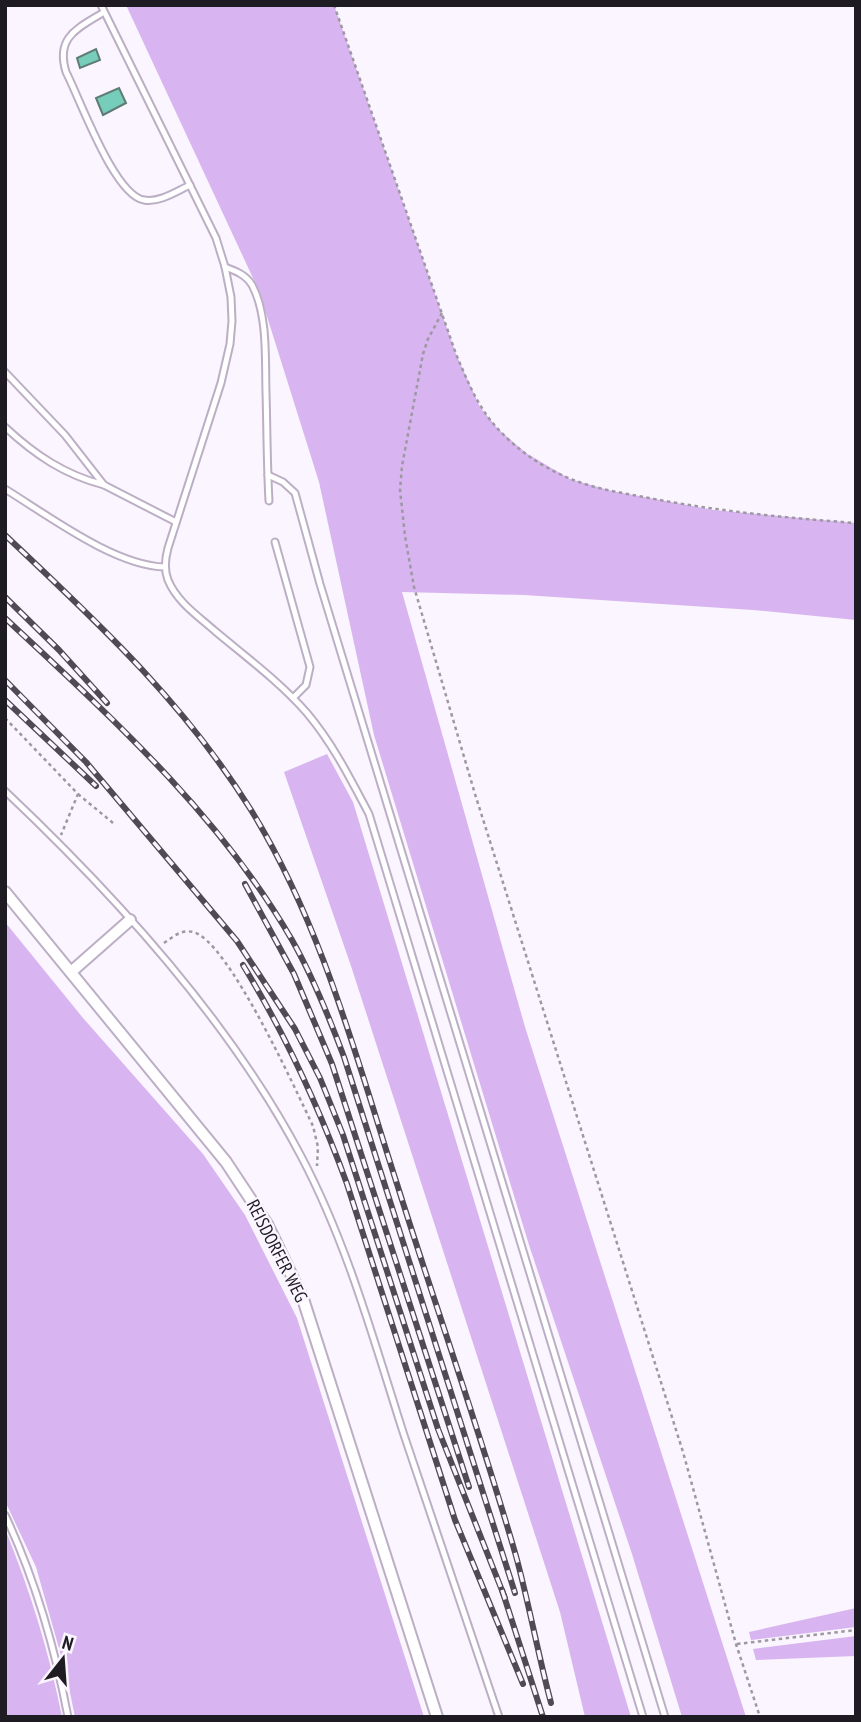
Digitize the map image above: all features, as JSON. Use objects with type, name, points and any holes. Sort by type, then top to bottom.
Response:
[{"type":"street","name":"REISDORFER WEG","points":[[5,892],[226,1162],[249,1194],[280,1248],[308,1314],[437,1717]]},
{"type":"street","points":[[71,972],[130,920]]},
{"type":"lane","points":[[101,5],[216,238],[225,267],[232,312],[230,344],[221,383],[176,522],[165,567],[168,580],[181,599],[293,698],[331,744],[369,814],[643,1717]]},
{"type":"lane","points":[[104,12],[70,35],[64,44],[63,58],[66,72],[111,168],[129,193],[140,200],[158,200],[190,185]]},
{"type":"lane","points":[[225,267],[248,279],[259,308],[265,354],[269,501]]},
{"type":"lane","points":[[5,372],[65,435],[104,485]]},
{"type":"lane","points":[[5,427],[27,447],[57,467],[104,485],[176,522]]},
{"type":"lane","points":[[268,475],[287,484],[298,499],[332,624],[665,1717]]},
{"type":"lane","points":[[5,489],[121,558],[144,565],[165,567]]},
{"type":"lane","points":[[275,542],[310,667],[306,685],[293,698]]},
{"type":"lane","points":[[5,791],[59,842],[155,949],[259,1085],[295,1144],[315,1183],[354,1277],[499,1717]]},
{"type":"lane","points":[[5,1515],[32,1581],[47,1627],[68,1717]]},
{"type":"path","points":[[334,5],[456,354],[480,407],[498,429],[517,447],[553,471],[586,485],[690,506],[856,523]]},
{"type":"path","points":[[442,313],[423,354],[401,474],[400,497],[414,587],[475,794],[683,1452],[736,1644],[760,1717]]},
{"type":"path","points":[[5,718],[78,794],[113,823]]},
{"type":"path","points":[[59,842],[78,794]]},
{"type":"path","points":[[155,949],[179,933],[191,931],[208,942],[225,964],[256,1013],[313,1126],[318,1147],[315,1183]]},
{"type":"path","points":[[736,1644],[856,1630]]},
{"type":"shaded area","points":[[126,5],[334,5],[456,354],[480,407],[498,429],[526,453],[570,479],[612,491],[714,510],[856,523],[856,620],[753,610],[524,595],[402,592],[525,1027],[746,1717],[682,1717],[632,1554],[529,1245],[374,735],[319,482],[259,291]]},
{"type":"shaded area","points":[[327,754],[353,802],[631,1717],[585,1717],[560,1612],[351,966],[284,772]]},
{"type":"shaded area","points":[[5,922],[83,1018],[203,1154],[245,1215],[297,1318],[424,1717],[75,1717],[66,1673],[36,1567],[5,1501]]},
{"type":"shaded area","points":[[5,1529],[38,1622],[62,1717],[5,1717]]},
{"type":"shaded area","points":[[856,1608],[856,1627],[751,1640],[749,1632]]},
{"type":"shaded area","points":[[856,1636],[856,1656],[756,1660],[753,1649]]},
{"type":"building","points":[[96,49],[100,60],[80,68],[77,58]]},
{"type":"building","points":[[119,88],[126,103],[103,115],[96,98]]},
{"type":"railway","points":[[5,535],[137,664],[197,733],[251,810],[298,899],[318,945],[352,1040],[488,1463],[516,1556],[551,1703]]},
{"type":"railway","points":[[5,597],[59,650],[107,703]]},
{"type":"railway","points":[[5,618],[123,730],[197,809],[263,894],[300,954],[344,1057],[515,1593]]},
{"type":"railway","points":[[5,680],[86,762],[237,941],[295,1029],[320,1078],[343,1135],[438,1429],[505,1598]]},
{"type":"railway","points":[[5,700],[96,786]]},
{"type":"railway","points":[[245,884],[294,974],[332,1064],[469,1487]]},
{"type":"railway","points":[[243,965],[287,1044],[336,1155],[455,1520],[523,1684]]},
{"type":"railway","points":[[502,1590],[543,1717]]}]
